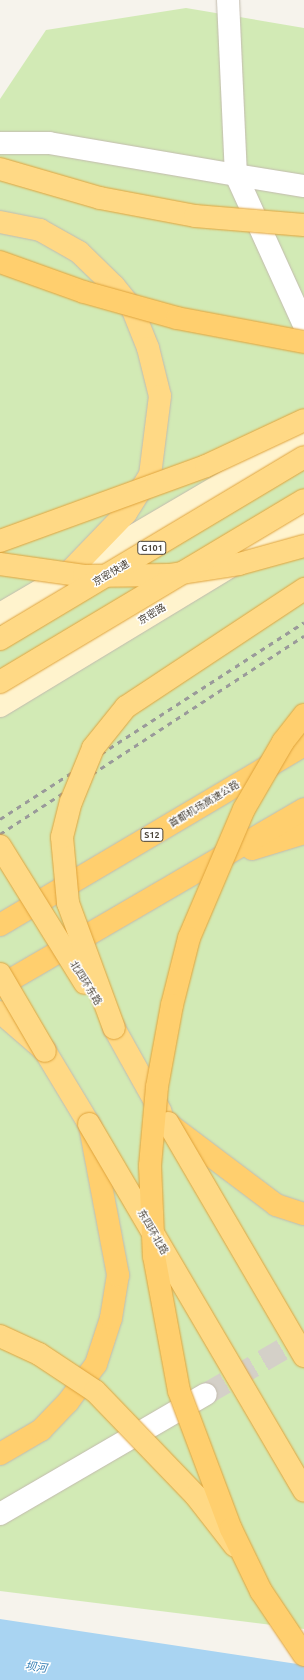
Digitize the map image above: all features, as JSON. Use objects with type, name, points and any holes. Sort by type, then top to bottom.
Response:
[{"type":"highway","points":[[0,169],[100,198],[195,216],[304,224]]},
{"type":"highway","points":[[0,222],[40,230],[79,252],[132,308],[148,348],[160,396],[150,475],[126,513],[70,571]]},
{"type":"highway","points":[[0,262],[84,292],[177,318],[304,342]]},
{"type":"highway","points":[[0,541],[206,466],[304,420]]},
{"type":"highway","name":"京密快速","points":[[0,639],[304,457]]},
{"type":"highway","points":[[0,682],[304,500]]},
{"type":"highway","points":[[0,564],[84,576],[169,575],[239,564],[304,546]]},
{"type":"highway","points":[[114,1028],[88,964],[68,903],[62,837],[70,802],[93,748],[126,707],[304,589]]},
{"type":"highway","points":[[304,715],[283,742],[244,809],[189,938],[172,1005],[157,1087],[150,1166],[154,1256],[179,1392],[205,1464],[246,1560],[261,1591],[304,1655]]},
{"type":"highway","name":"首都机场高速公路","points":[[0,925],[304,745]]},
{"type":"highway","points":[[0,986],[304,809]]},
{"type":"highway","points":[[216,861],[304,833]]},
{"type":"highway","name":"北四环东路","points":[[0,846],[114,1028],[168,1123]]},
{"type":"highway","name":"东四环北路","points":[[0,974],[304,1491]]},
{"type":"highway","points":[[0,1012],[45,1051]]},
{"type":"highway","points":[[168,1123],[276,1205],[304,1214]]},
{"type":"highway","points":[[168,1123],[304,1356]]},
{"type":"highway","points":[[0,1454],[41,1430],[68,1402],[96,1364],[111,1318],[118,1275],[89,1124]]},
{"type":"highway","points":[[0,1336],[39,1354],[95,1391],[196,1496],[246,1560]]},
{"type":"main road","name":"G101","points":[[0,614],[70,571],[304,436]]},
{"type":"main road","name":"京密路","points":[[0,706],[304,522]]},
{"type":"street","points":[[228,0],[236,175],[304,325]]},
{"type":"street","points":[[0,143],[49,143],[304,186]]},
{"type":"street","points":[[0,1514],[206,1394]]},
{"type":"green space","points":[[186,8],[304,28],[304,1629],[0,1591],[0,99],[46,30]]},
{"type":"water","name":"坝河","points":[[0,1619],[304,1665],[304,1680],[0,1680]]},
{"type":"tunnel","points":[[206,1394],[304,1337]]},
{"type":"railway","points":[[0,819],[304,622]]},
{"type":"railway","points":[[0,834],[304,636]]}]
